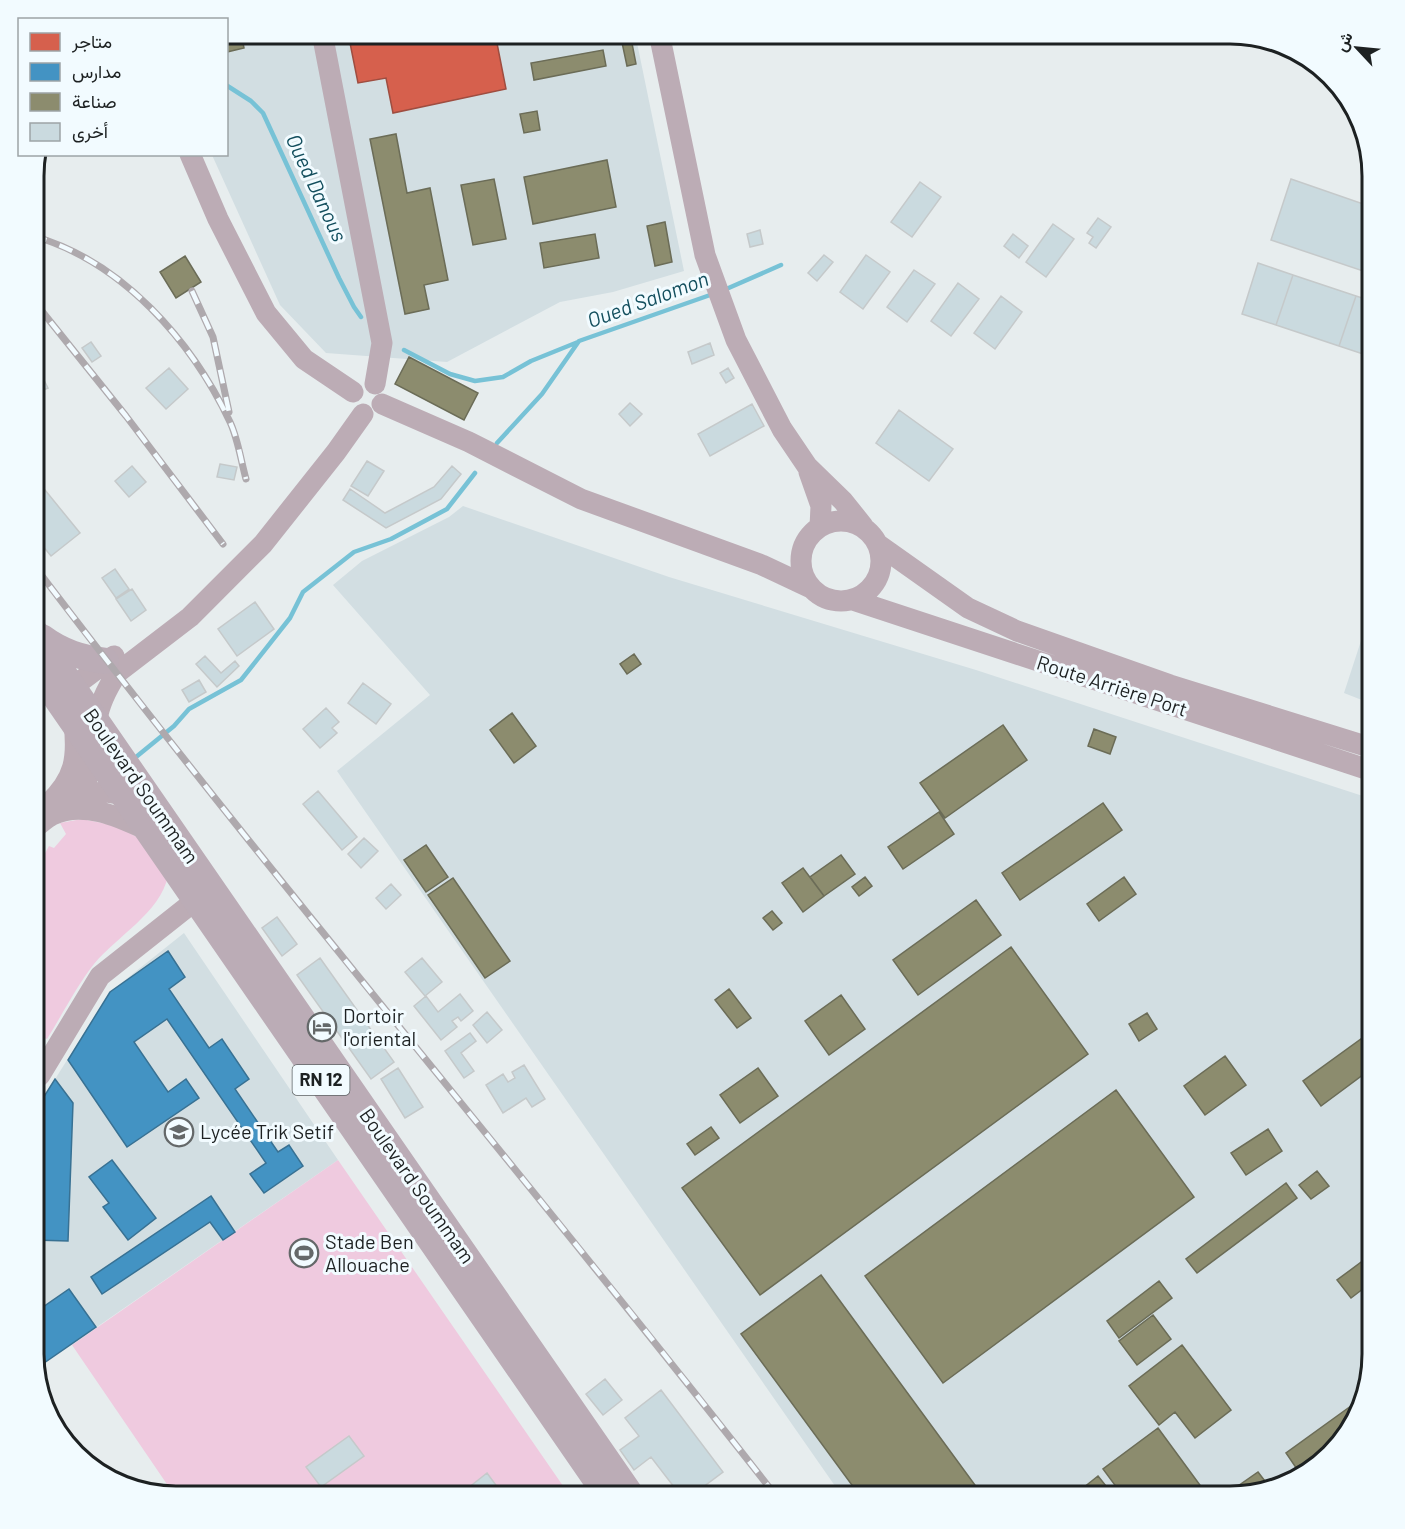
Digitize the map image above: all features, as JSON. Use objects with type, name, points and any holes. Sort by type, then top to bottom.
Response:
[{"type":"main road","points":[[44,639],[65,651],[111,667]]},
{"type":"main road","name":"Boulevard Soummam","points":[[44,649],[75,707],[95,758],[196,900],[600,1486]]},
{"type":"main road","name":"Boulevard Soummam","points":[[44,676],[75,707],[153,804],[625,1486]]},
{"type":"street","points":[[324,44],[382,343],[379,394],[376,412],[363,414],[354,408],[351,397],[353,392],[365,382],[379,394],[581,499],[762,565],[811,588],[820,596],[831,600],[853,600],[865,594],[875,584],[881,572],[882,558],[879,545],[843,501],[807,466],[782,429],[736,340],[705,255],[661,44]]},
{"type":"street","points":[[191,156],[219,219],[266,313],[304,359],[353,392]]},
{"type":"street","points":[[44,812],[61,791],[74,766],[75,707],[138,641],[184,608],[215,590],[263,544],[363,414]]},
{"type":"street","points":[[807,466],[821,506],[820,526]]},
{"type":"street","points":[[811,588],[804,576],[801,563],[806,541],[820,526],[830,522],[841,520],[863,526]]},
{"type":"street","name":"Route Arrière Port","points":[[879,545],[968,608],[1017,631],[1170,685],[1362,745]]},
{"type":"street","points":[[762,565],[803,549]]},
{"type":"street","name":"Route Arrière Port","points":[[853,600],[1362,768]]},
{"type":"street","points":[[75,707],[109,685],[111,667]]},
{"type":"street","points":[[76,796],[90,774],[95,758]]},
{"type":"street","points":[[44,812],[76,796],[93,792],[120,793],[153,804]]},
{"type":"street","points":[[44,813],[96,811],[147,830]]},
{"type":"street","points":[[44,1064],[100,976],[196,900]]},
{"type":"shaded area","points":[[228,44],[637,44],[684,271],[613,292],[560,302],[447,362],[326,353],[280,305],[212,156],[228,156]]},
{"type":"shaded area","points":[[463,506],[669,577],[976,670],[1362,796],[1362,1354],[1357,1388],[1348,1412],[1323,1447],[1303,1463],[1272,1479],[1230,1486],[835,1486],[337,771],[430,695],[333,585],[362,561],[449,517]]},
{"type":"shaded area","points":[[1362,638],[1362,700],[1344,693]]},
{"type":"shaded area","points":[[82,819],[117,826],[142,840],[168,876],[163,889],[147,913],[103,954],[87,973],[47,1039],[44,1038],[44,855],[49,846],[54,848],[66,834],[60,823]]},
{"type":"shaded area","name":"Lycée Trik Setif","points":[[184,933],[338,1160],[45,1363],[44,1097],[110,992]]},
{"type":"shaded area","name":"Stade Ben Allouache","points":[[338,1160],[563,1486],[168,1485],[72,1345]]},
{"type":"building: متاجر","points":[[350,44],[497,44],[506,89],[393,113],[386,78],[358,83]]},
{"type":"building: مدارس","points":[[168,951],[185,977],[169,989],[209,1048],[222,1039],[249,1079],[235,1089],[278,1152],[289,1145],[303,1166],[264,1193],[250,1174],[266,1163],[167,1019],[134,1042],[168,1092],[186,1079],[199,1098],[127,1147],[68,1060],[110,992]]},
{"type":"building: مدارس","points":[[55,1079],[73,1103],[68,1241],[44,1240],[44,1097]]},
{"type":"building: مدارس","points":[[112,1160],[156,1218],[128,1240],[103,1207],[109,1203],[89,1177]]},
{"type":"building: مدارس","points":[[211,1196],[235,1232],[223,1240],[210,1222],[102,1294],[91,1277]]},
{"type":"building: مدارس","points":[[69,1289],[96,1327],[45,1363],[44,1354],[44,1306]]},
{"type":"building: صناعة","points":[[228,44],[243,44],[244,48],[228,52]]},
{"type":"building: صناعة","points":[[622,44],[632,44],[636,64],[627,66]]},
{"type":"building: صناعة","points":[[603,50],[606,66],[534,80],[531,63]]},
{"type":"building: صناعة","points":[[537,111],[540,130],[524,133],[520,114]]},
{"type":"building: صناعة","points":[[396,134],[407,193],[430,188],[448,280],[424,285],[429,309],[405,314],[370,139]]},
{"type":"building: صناعة","points":[[607,160],[616,207],[533,224],[524,177]]},
{"type":"building: صناعة","points":[[494,179],[506,239],[473,245],[461,185]]},
{"type":"building: صناعة","points":[[665,222],[672,262],[655,266],[647,226]]},
{"type":"building: صناعة","points":[[595,234],[599,258],[544,268],[540,243]]},
{"type":"building: صناعة","points":[[185,256],[201,282],[176,298],[160,272]]},
{"type":"building: صناعة","points":[[409,357],[478,393],[464,420],[395,384]]},
{"type":"building: صناعة","points":[[634,654],[641,664],[627,674],[620,664]]},
{"type":"building: صناعة","points":[[512,713],[536,746],[514,763],[490,730]]},
{"type":"building: صناعة","points":[[1003,725],[1027,760],[945,818],[920,783]]},
{"type":"building: صناعة","points":[[1094,729],[1116,737],[1110,754],[1088,746]]},
{"type":"building: صناعة","points":[[1103,803],[1122,830],[1020,900],[1002,873]]},
{"type":"building: صناعة","points":[[939,812],[954,834],[903,869],[888,847]]},
{"type":"building: صناعة","points":[[426,845],[448,877],[426,892],[404,860]]},
{"type":"building: صناعة","points":[[841,855],[855,874],[824,896],[810,877]]},
{"type":"building: صناعة","points":[[803,868],[824,896],[803,912],[782,883]]},
{"type":"building: صناعة","points":[[865,877],[872,886],[859,896],[852,887]]},
{"type":"building: صناعة","points":[[1124,877],[1136,894],[1099,921],[1087,904]]},
{"type":"building: صناعة","points":[[453,878],[510,961],[485,978],[428,895]]},
{"type":"building: صناعة","points":[[976,900],[1001,935],[918,995],[893,960]]},
{"type":"building: صناعة","points":[[772,911],[782,923],[773,930],[763,918]]},
{"type":"building: صناعة","points":[[1011,947],[1088,1054],[760,1295],[682,1188]]},
{"type":"building: صناعة","points":[[729,989],[751,1018],[737,1028],[715,1000]]},
{"type":"building: صناعة","points":[[841,995],[865,1029],[829,1055],[805,1021]]},
{"type":"building: صناعة","points":[[1147,1013],[1157,1029],[1139,1041],[1129,1024]]},
{"type":"building: صناعة","points":[[1362,1038],[1362,1075],[1321,1106],[1303,1081]]},
{"type":"building: صناعة","points":[[1225,1056],[1246,1085],[1205,1115],[1184,1086]]},
{"type":"building: صناعة","points":[[758,1068],[778,1096],[740,1123],[720,1095]]},
{"type":"building: صناعة","points":[[1116,1090],[1194,1197],[943,1383],[865,1276]]},
{"type":"building: صناعة","points":[[711,1127],[719,1138],[695,1155],[687,1144]]},
{"type":"building: صناعة","points":[[1268,1129],[1282,1151],[1246,1175],[1231,1153]]},
{"type":"building: صناعة","points":[[1317,1171],[1329,1186],[1311,1199],[1299,1185]]},
{"type":"building: صناعة","points":[[1286,1183],[1297,1198],[1197,1273],[1186,1259]]},
{"type":"building: صناعة","points":[[1362,1261],[1362,1290],[1351,1298],[1337,1280]]},
{"type":"building: صناعة","points":[[821,1275],[976,1486],[853,1486],[741,1334]]},
{"type":"building: صناعة","points":[[1159,1281],[1172,1298],[1119,1338],[1107,1321]]},
{"type":"building: صناعة","points":[[1153,1315],[1171,1339],[1137,1365],[1119,1341]]},
{"type":"building: صناعة","points":[[1182,1345],[1231,1410],[1195,1438],[1175,1412],[1159,1425],[1129,1386]]},
{"type":"building: صناعة","points":[[1350,1407],[1329,1441],[1310,1458],[1296,1467],[1286,1453]]},
{"type":"building: صناعة","points":[[1158,1428],[1201,1486],[1116,1486],[1103,1469]]},
{"type":"building: صناعة","points":[[1258,1472],[1265,1481],[1255,1483],[1240,1485]]},
{"type":"building: صناعة","points":[[1098,1476],[1106,1486],[1086,1486]]},
{"type":"building: أخرى","points":[[1291,179],[1362,204],[1362,271],[1271,240]]},
{"type":"building: أخرى","points":[[920,182],[941,197],[912,237],[891,222]]},
{"type":"building: أخرى","points":[[1098,218],[1111,227],[1096,248],[1089,243],[1093,237],[1087,233]]},
{"type":"building: أخرى","points":[[1053,224],[1074,239],[1046,277],[1026,262]]},
{"type":"building: أخرى","points":[[760,230],[763,244],[750,247],[747,234]]},
{"type":"building: أخرى","points":[[1013,234],[1028,246],[1019,258],[1004,246]]},
{"type":"building: أخرى","points":[[824,255],[833,262],[817,281],[808,273]]},
{"type":"building: أخرى","points":[[866,255],[890,272],[863,309],[840,292]]},
{"type":"building: أخرى","points":[[1258,263],[1293,275],[1276,325],[1242,314]]},
{"type":"building: أخرى","points":[[914,270],[935,284],[907,322],[887,307]]},
{"type":"building: أخرى","points":[[1293,275],[1356,296],[1339,346],[1276,325]]},
{"type":"building: أخرى","points":[[958,283],[979,299],[951,336],[931,321]]},
{"type":"building: أخرى","points":[[1001,296],[1022,312],[995,349],[974,333]]},
{"type":"building: أخرى","points":[[1356,296],[1362,298],[1362,354],[1339,346]]},
{"type":"building: أخرى","points":[[91,342],[101,356],[92,362],[82,348]]},
{"type":"building: أخرى","points":[[710,343],[714,355],[692,364],[688,352]]},
{"type":"building: أخرى","points":[[169,368],[188,389],[166,409],[146,388]]},
{"type":"building: أخرى","points":[[728,368],[734,378],[726,383],[720,373]]},
{"type":"building: أخرى","points":[[630,403],[642,414],[630,426],[619,414]]},
{"type":"building: أخرى","points":[[752,404],[764,426],[710,456],[698,434]]},
{"type":"building: أخرى","points":[[899,410],[953,449],[929,481],[876,443]]},
{"type":"building: أخرى","points":[[367,461],[384,471],[368,496],[351,486]]},
{"type":"building: أخرى","points":[[220,464],[237,467],[234,480],[217,477]]},
{"type":"building: أخرى","points":[[132,466],[146,482],[129,497],[115,481]]},
{"type":"building: أخرى","points":[[452,466],[461,474],[441,499],[386,528],[343,500],[350,489],[385,513],[434,487]]},
{"type":"building: أخرى","points":[[44,491],[80,533],[51,556],[44,547]]},
{"type":"building: أخرى","points":[[115,569],[129,589],[116,598],[102,578]]},
{"type":"building: أخرى","points":[[132,589],[146,610],[131,621],[116,599]]},
{"type":"building: أخرى","points":[[255,602],[274,629],[237,656],[218,629]]},
{"type":"building: أخرى","points":[[205,656],[221,673],[235,661],[239,666],[217,687],[196,664]]},
{"type":"building: أخرى","points":[[199,680],[206,692],[189,702],[182,690]]},
{"type":"building: أخرى","points":[[363,683],[391,704],[376,724],[348,703]]},
{"type":"building: أخرى","points":[[326,708],[339,722],[332,728],[337,733],[320,748],[303,729]]},
{"type":"building: أخرى","points":[[318,791],[357,837],[342,850],[303,804]]},
{"type":"building: أخرى","points":[[364,838],[378,851],[361,868],[348,854]]},
{"type":"building: أخرى","points":[[391,884],[401,895],[386,909],[376,898]]},
{"type":"building: أخرى","points":[[277,917],[297,944],[282,956],[262,928]]},
{"type":"building: أخرى","points":[[320,958],[394,1062],[371,1079],[297,975]]},
{"type":"building: أخرى","points":[[422,958],[442,982],[425,996],[405,972]]},
{"type":"building: أخرى","points":[[460,994],[473,1011],[461,1021],[458,1017],[452,1021],[457,1027],[441,1040],[414,1006],[426,996],[438,1012]]},
{"type":"building: أخرى","points":[[487,1012],[502,1030],[487,1043],[473,1025]]},
{"type":"building: أخرى","points":[[470,1033],[476,1041],[461,1053],[474,1071],[464,1078],[445,1051]]},
{"type":"building: أخرى","points":[[524,1065],[545,1099],[532,1107],[526,1098],[503,1113],[486,1085],[503,1074],[508,1082],[515,1078],[512,1072]]},
{"type":"building: أخرى","points":[[398,1068],[423,1107],[405,1118],[381,1079]]},
{"type":"building: أخرى","points":[[605,1379],[622,1400],[603,1415],[586,1394]]},
{"type":"building: أخرى","points":[[661,1390],[723,1472],[704,1486],[673,1486],[651,1457],[634,1470],[620,1450],[639,1436],[625,1418]]},
{"type":"building: أخرى","points":[[349,1436],[364,1456],[322,1486],[306,1467]]},
{"type":"building: أخرى","points":[[487,1473],[497,1486],[471,1486]]},
{"type":"waterway","name":"Oued Danous","points":[[228,86],[251,101],[263,113],[339,278],[361,317]]},
{"type":"waterway","name":"Oued Salomon","points":[[724,290],[781,265]]},
{"type":"waterway","name":"Oued Salomon","points":[[497,443],[542,394],[579,341],[713,294]]},
{"type":"waterway","name":"Oued Danous","points":[[404,350],[450,374],[475,381],[503,377],[531,361],[578,342]]},
{"type":"waterway","name":"Oued Salomon","points":[[136,757],[174,726],[189,709],[241,680],[290,618],[303,592],[354,552],[391,539],[447,509],[475,473]]},
{"type":"railway","points":[[44,240],[96,264],[124,284],[151,308],[174,334],[196,362],[230,422],[246,479]]},
{"type":"railway","points":[[192,291],[213,337],[229,412]]},
{"type":"railway","points":[[44,314],[126,416],[223,544]]},
{"type":"railway","points":[[44,578],[309,916],[591,1263],[768,1486]]},
{"type":"place","name":"Dortoir l'oriental","points":[[322,1027]]},
{"type":"place","name":"Lycée Trik Setif","points":[[179,1132]]},
{"type":"place","name":"Stade Ben Allouache","points":[[304,1253]]}]
